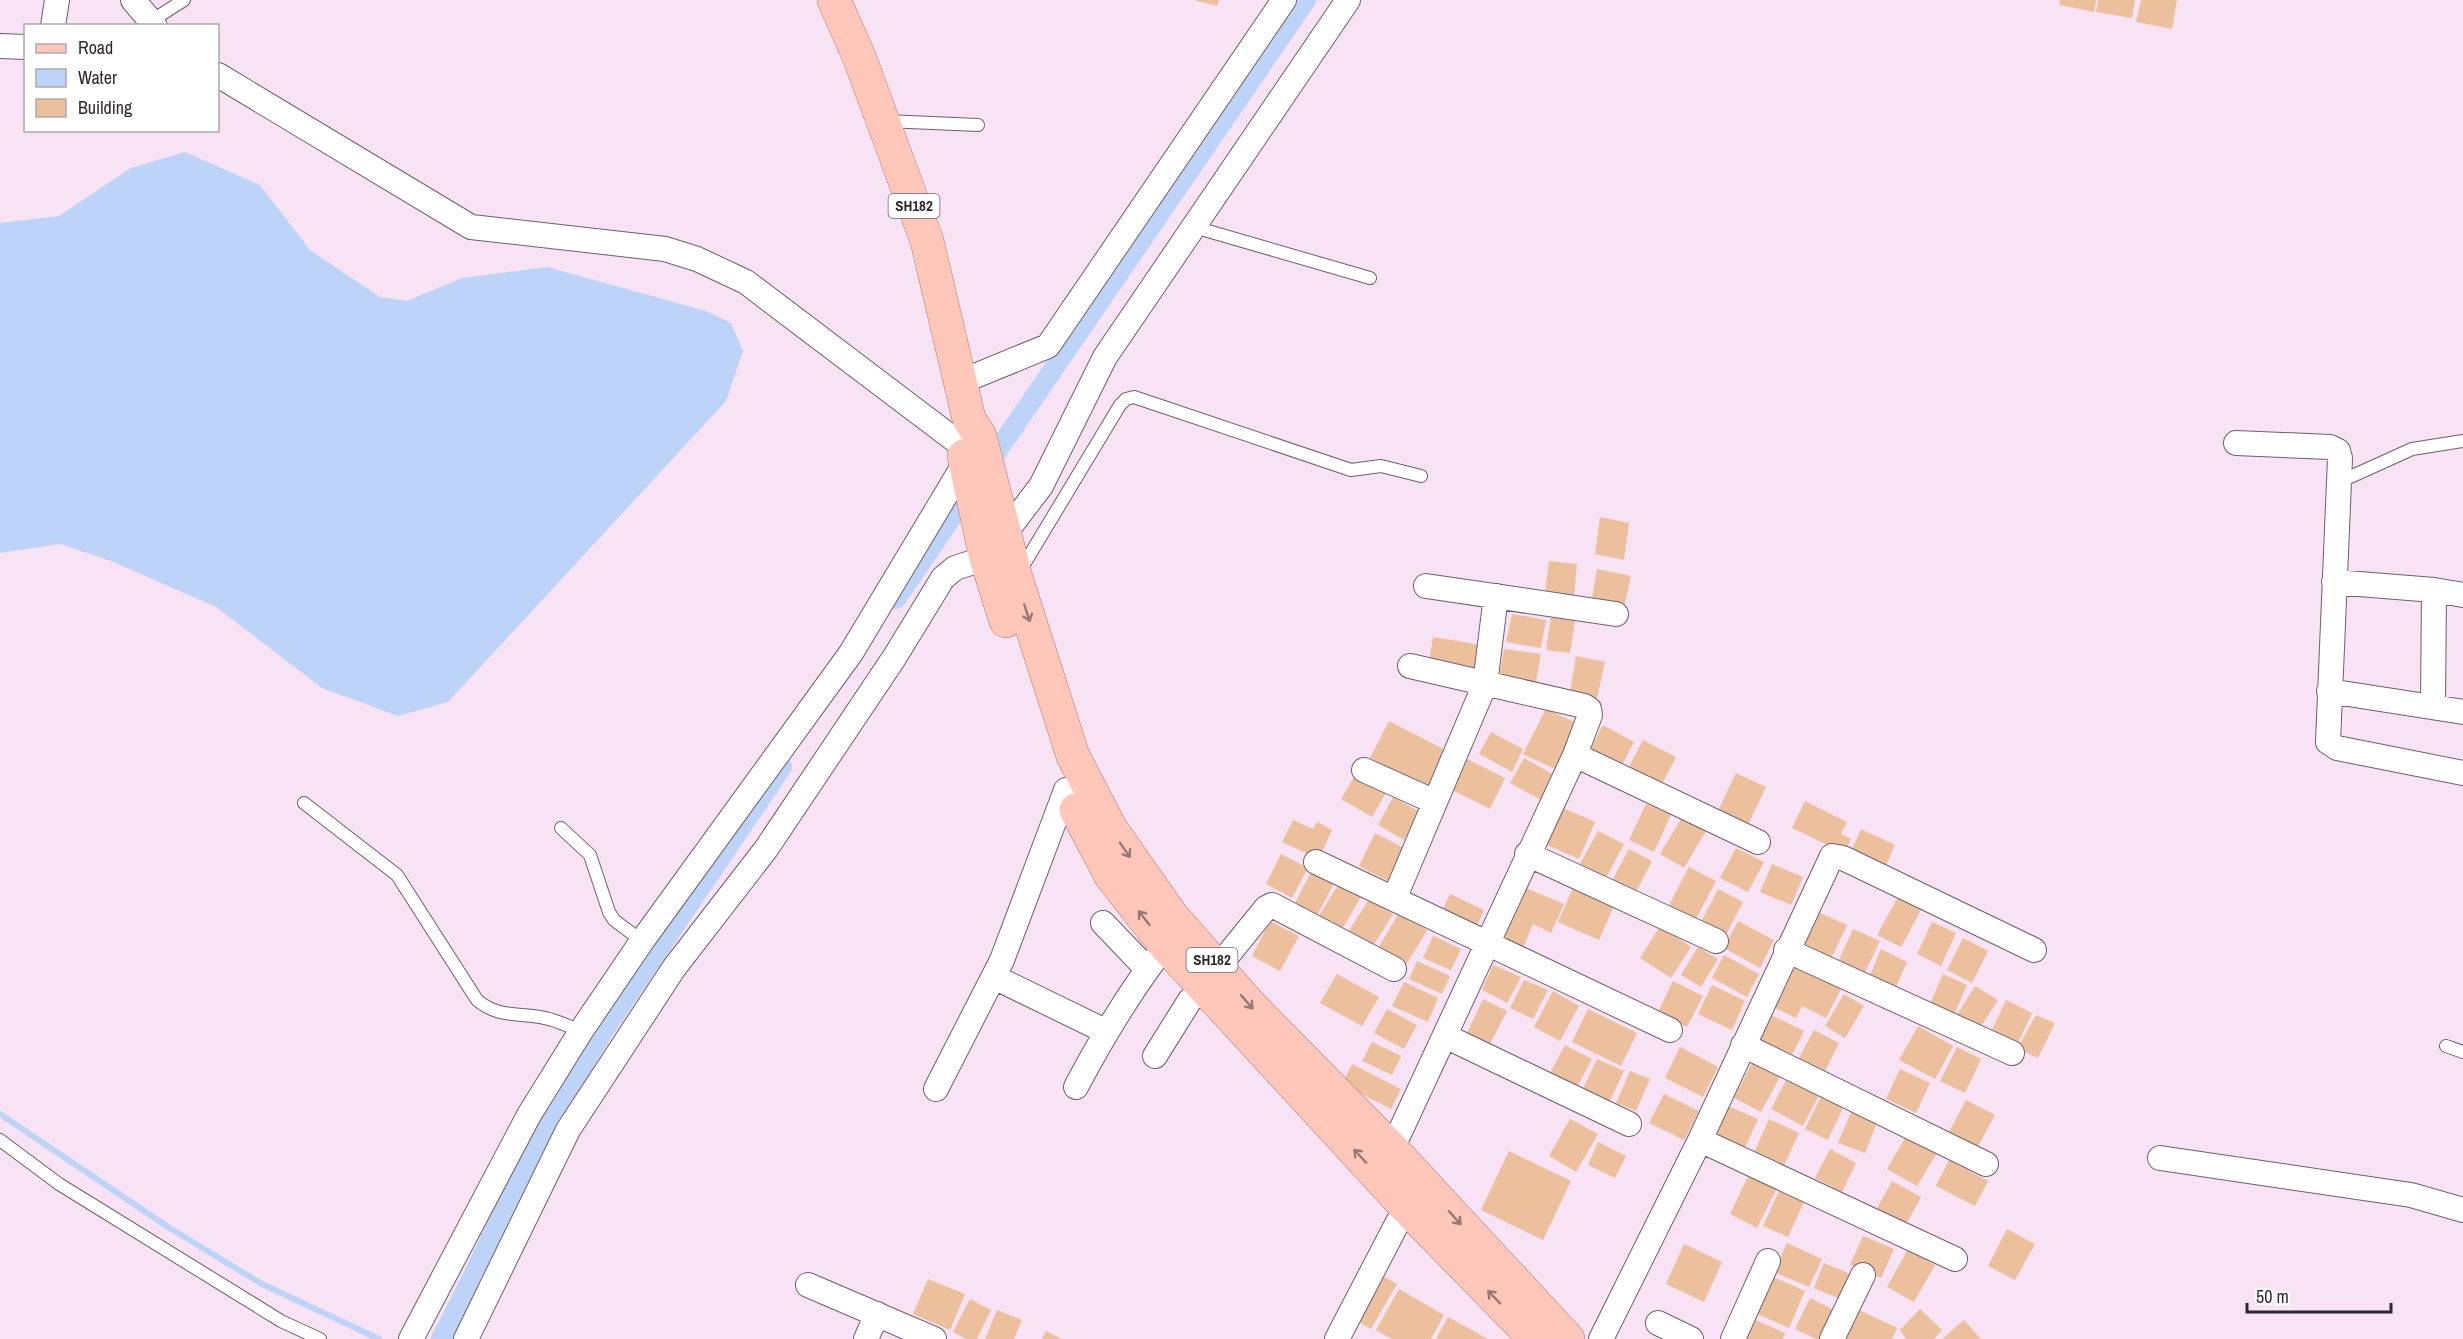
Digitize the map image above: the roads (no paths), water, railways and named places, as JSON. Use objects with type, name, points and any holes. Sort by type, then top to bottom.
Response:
[{"type":"main road","name":"SH182","points":[[834,0],[883,121],[927,242],[990,538],[1066,790],[1090,813]]},
{"type":"main road","name":"SH182","points":[[970,451],[996,496],[990,538],[1016,578],[1110,876],[1164,946],[1250,1005],[1392,1149],[1413,1193],[1568,1339]]},
{"type":"main road","name":"SH182","points":[[1211,978],[1413,1193],[1535,1339]]},
{"type":"street","points":[[53,24],[57,0]]},
{"type":"street","points":[[133,0],[149,24]]},
{"type":"street","points":[[958,383],[1048,346],[1284,0]]},
{"type":"street","points":[[466,1339],[564,1138],[674,968],[766,849],[894,658],[943,578],[990,538],[1049,473],[1105,357],[1348,0]]},
{"type":"street","points":[[0,46],[24,47]]},
{"type":"street","points":[[219,76],[471,227],[665,249],[729,272],[746,282],[970,451],[851,653],[642,941],[581,1031],[524,1124],[412,1337]]},
{"type":"street","points":[[2236,443],[2331,447],[2338,451],[2339,482],[2326,734],[2328,742],[2337,748],[2463,773]]},
{"type":"street","points":[[2334,582],[2434,590],[2463,595]]},
{"type":"street","points":[[1426,586],[1616,614]]},
{"type":"street","points":[[2433,707],[2434,590]]},
{"type":"street","points":[[1394,899],[1485,684],[1496,596]]},
{"type":"street","points":[[1392,1149],[1527,854],[1575,755],[1590,715],[1589,709],[1410,666]]},
{"type":"street","points":[[2329,691],[2463,712]]},
{"type":"street","points":[[1575,755],[1758,842]]},
{"type":"street","points":[[1364,770],[1435,802]]},
{"type":"street","points":[[936,1089],[994,977],[1066,790]]},
{"type":"street","points":[[1527,854],[1716,940]]},
{"type":"street","points":[[1601,1339],[1700,1140],[1786,950],[1832,856],[1843,858],[2034,950]]},
{"type":"street","points":[[1316,862],[1670,1030]]},
{"type":"street","points":[[1155,1056],[1190,1000],[1211,978],[1266,908],[1272,905],[1394,969]]},
{"type":"street","points":[[1076,1087],[1105,1031],[1164,946],[1102,923]]},
{"type":"street","points":[[1786,950],[2012,1053]]},
{"type":"street","points":[[994,977],[1105,1031]]},
{"type":"street","points":[[1445,1036],[1629,1124]]},
{"type":"street","points":[[1743,1045],[1986,1164]]},
{"type":"street","points":[[1700,1140],[1955,1259]]},
{"type":"street","points":[[2160,1158],[2411,1195],[2463,1210]]},
{"type":"street","points":[[1347,1336],[1413,1193]]},
{"type":"street","points":[[1732,1339],[1768,1261]]},
{"type":"street","points":[[1832,1339],[1863,1275]]},
{"type":"street","points":[[808,1285],[934,1339]]},
{"type":"street","points":[[866,1339],[877,1314]]},
{"type":"street","points":[[1658,1323],[1691,1339]]},
{"type":"lane","points":[[149,24],[184,0]]},
{"type":"lane","points":[[883,121],[978,125]]},
{"type":"lane","points":[[1194,227],[1370,278]]},
{"type":"lane","points":[[1016,578],[1120,405],[1126,399],[1134,397],[1351,470],[1381,466],[1421,476]]},
{"type":"lane","points":[[2339,482],[2412,449],[2463,441]]},
{"type":"lane","points":[[304,803],[397,875],[477,1000],[499,1014],[541,1017],[581,1031]]},
{"type":"lane","points":[[561,828],[590,855],[609,912],[614,920],[642,941]]},
{"type":"lane","points":[[2446,1046],[2463,1052]]},
{"type":"lane","points":[[0,1140],[59,1184],[281,1321],[320,1339]]},
{"type":"water","points":[[185,152],[260,185],[310,250],[380,297],[407,301],[462,278],[547,267],[706,311],[731,323],[743,351],[726,401],[448,702],[398,716],[322,688],[216,607],[111,561],[60,544],[0,553],[0,223],[59,216],[131,168]]},
{"type":"waterway","points":[[896,599],[1306,0]]},
{"type":"waterway","points":[[441,1339],[531,1153],[604,1030],[782,767]]},
{"type":"waterway","points":[[0,1114],[168,1227],[260,1283],[379,1339]]}]
